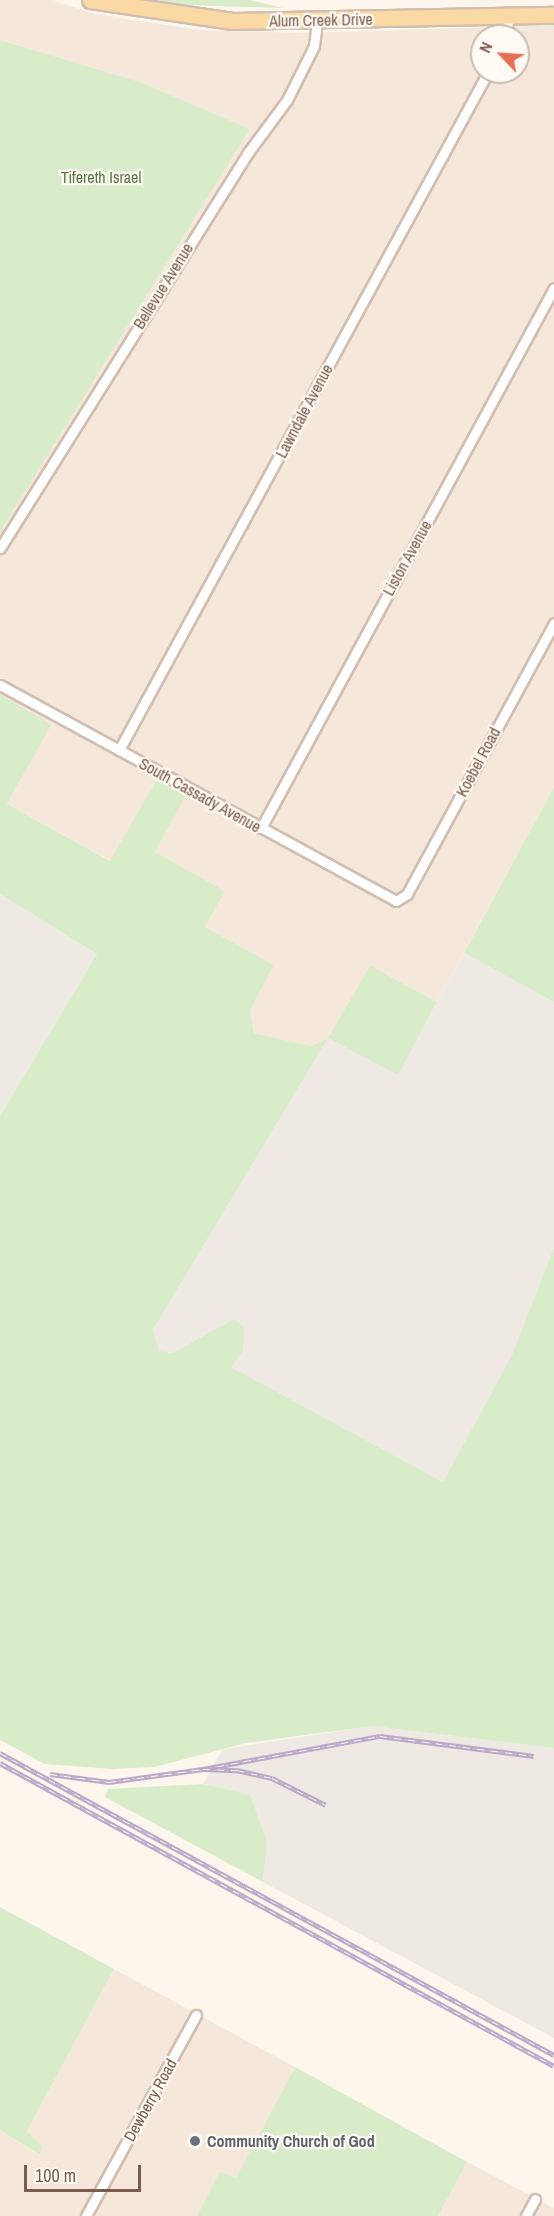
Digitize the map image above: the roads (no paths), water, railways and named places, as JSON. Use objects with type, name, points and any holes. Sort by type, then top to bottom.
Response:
[{"type":"main road","name":"Alum Creek Drive","points":[[90,0],[203,19],[317,21],[554,15]]},
{"type":"street","points":[[508,24],[509,15]]},
{"type":"street","name":"Bellevue Avenue","points":[[0,548],[247,154],[287,100],[314,46],[317,21]]},
{"type":"street","name":"Lawndale Avenue","points":[[119,750],[481,84]]},
{"type":"street","name":"Liston Avenue","points":[[261,828],[554,288]]},
{"type":"street","name":"Koebel Road","points":[[401,901],[554,622]]},
{"type":"street","name":"South Cassady Avenue","points":[[0,685],[391,900],[401,901]]},
{"type":"street","name":"Dewberry Road","points":[[86,2216],[196,2015]]},
{"type":"street","points":[[526,2216],[535,2199]]},
{"type":"railway","points":[[203,1769],[380,1736],[534,1756]]},
{"type":"railway","points":[[0,1753],[554,2055]]},
{"type":"railway","points":[[0,1763],[554,2066]]},
{"type":"railway","points":[[50,1774],[109,1782],[203,1769],[237,1770],[272,1778],[326,1805]]},
{"type":"place","name":"Community Church of God","points":[[195,2141]]},
{"type":"park label","name":"Tifereth Israel","points":[[101,177]]}]
